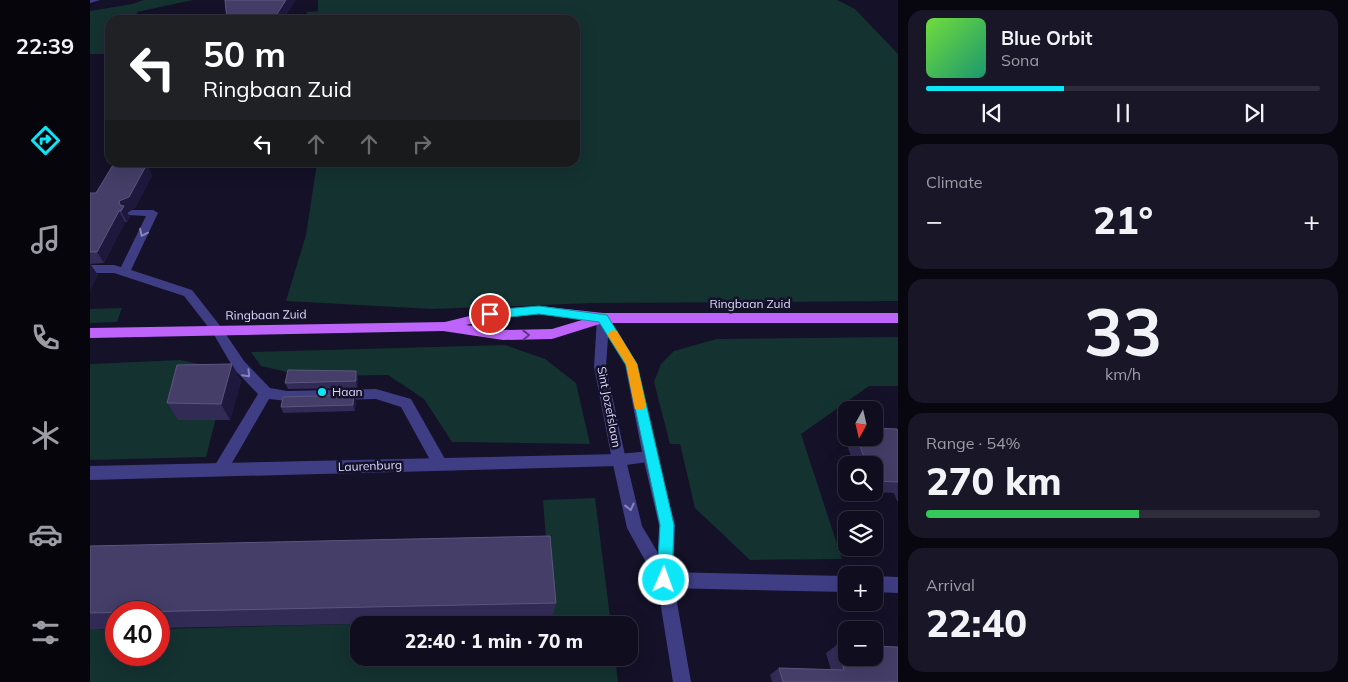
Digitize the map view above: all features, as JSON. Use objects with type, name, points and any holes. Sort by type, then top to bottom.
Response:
[{"type":"main road","name":"Ringbaan Zuid","points":[[442,326],[490,314],[539,310],[603,318],[898,318]]},
{"type":"main road","name":"Ringbaan Zuid","points":[[90,333],[442,326],[503,335],[552,334],[603,318]]},
{"type":"street","points":[[90,1],[96,0]]},
{"type":"street","points":[[124,272],[153,213],[132,213]]},
{"type":"street","points":[[90,269],[114,269],[188,293],[217,330],[239,365],[266,393],[287,396],[376,394],[406,402],[440,464]]},
{"type":"street","name":"Sint Jozefslaan","points":[[603,318],[631,364],[650,457],[667,525],[664,580],[682,682]]},
{"type":"street","name":"Sint Jozefslaan","points":[[603,318],[600,367],[619,460],[636,528],[664,580]]},
{"type":"street","points":[[220,470],[266,393]]},
{"type":"street","name":"Laurenburg","points":[[90,473],[619,460],[650,457]]},
{"type":"street","points":[[664,580],[838,584]]},
{"type":"street","points":[[883,584],[898,585]]},
{"type":"green space","points":[[144,0],[193,0],[137,12],[137,15],[105,15],[105,54],[90,54],[90,11],[132,4]]},
{"type":"green space","points":[[318,0],[837,0],[855,9],[898,54],[898,301],[593,303],[432,309],[286,301],[306,235],[316,167],[580,167],[580,15],[307,15],[307,12],[318,11]]},
{"type":"green space","points":[[122,308],[117,322],[90,323],[90,309]]},
{"type":"green space","points":[[898,337],[898,386],[869,386],[848,401],[838,401],[838,408],[801,434],[838,547],[838,556],[841,556],[842,559],[750,560],[695,508],[680,444],[670,444],[654,382],[661,364],[674,351],[716,339]]},
{"type":"green space","points":[[505,345],[545,359],[576,383],[590,444],[452,442],[424,399],[388,375],[304,376],[261,366],[251,352]]},
{"type":"green space","points":[[180,360],[228,370],[206,457],[90,460],[90,364]]},
{"type":"green space","points":[[595,498],[610,616],[552,616],[543,500]]},
{"type":"green space","points":[[350,624],[350,666],[616,666],[618,682],[90,682],[90,630],[105,630],[105,666],[170,666],[170,629]]},
{"type":"building","points":[[225,0],[286,0],[276,15],[226,15]]},
{"type":"building","points":[[112,167],[145,167],[129,197],[119,201],[120,205],[124,206],[119,211],[97,252],[90,252],[90,193],[96,193]]},
{"type":"building","points":[[232,364],[221,404],[167,403],[177,365]]},
{"type":"building","points":[[288,370],[356,371],[356,381],[285,383]]},
{"type":"building","points":[[354,395],[353,405],[281,407],[283,397]]},
{"type":"building","points":[[883,428],[897,429],[898,482],[883,481],[883,456],[864,456],[860,446],[883,446]]},
{"type":"building","points":[[550,536],[556,603],[170,611],[170,601],[105,601],[105,613],[90,613],[90,546]]},
{"type":"building","points":[[883,646],[898,647],[898,682],[783,682],[779,668],[844,670],[843,666],[883,666]]},
{"type":"slow traffic","points":[[613,334],[631,364],[640,405]]},
{"type":"place","name":"Haan","points":[[322,392]]},
{"type":"route","points":[[490,314],[539,310],[603,318],[631,364],[650,457],[667,525],[664,580]]}]
